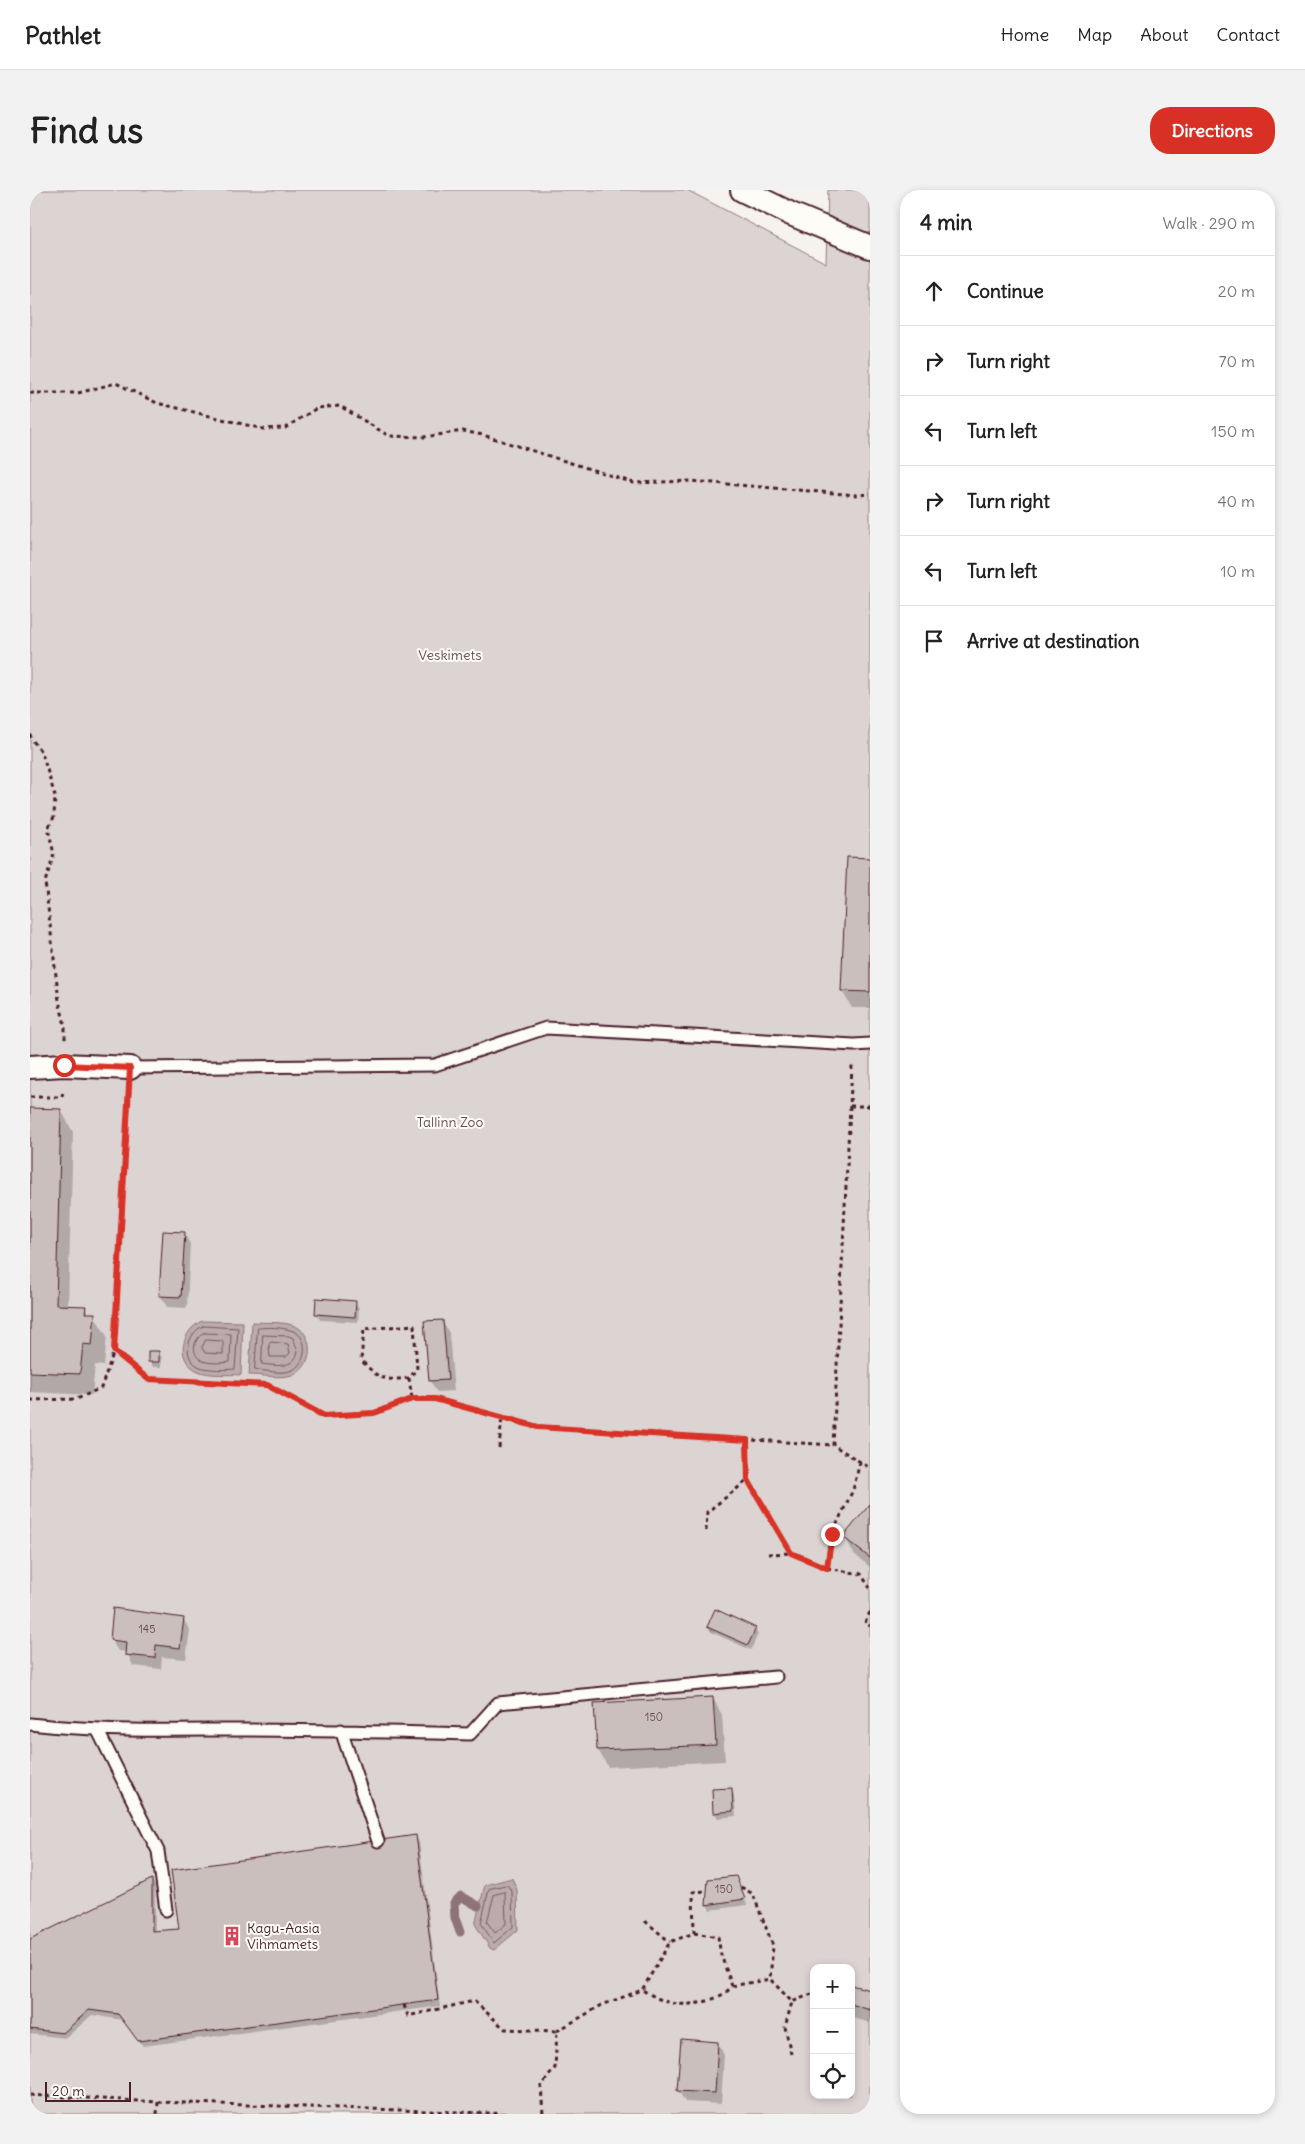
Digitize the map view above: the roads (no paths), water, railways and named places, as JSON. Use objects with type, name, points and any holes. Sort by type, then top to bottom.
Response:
[{"type":"street","points":[[742,190],[791,214],[870,247]]},
{"type":"street","points":[[30,1067],[64,1065],[130,1068]]},
{"type":"lane","points":[[130,1068],[435,1065],[546,1028],[854,1045],[870,1044]]},
{"type":"lane","points":[[30,1724],[97,1729],[341,1730],[470,1734],[498,1703],[776,1677]]},
{"type":"lane","points":[[97,1729],[158,1851],[166,1910]]},
{"type":"lane","points":[[341,1730],[378,1841]]},
{"type":"water","points":[[202,1321],[243,1322],[241,1375],[202,1373],[190,1366],[183,1353],[184,1345],[190,1331]]},
{"type":"water","points":[[252,1322],[285,1323],[302,1330],[309,1344],[309,1352],[308,1359],[299,1372],[277,1377],[249,1375]]},
{"type":"water","points":[[512,1878],[517,1890],[518,1930],[494,1950],[490,1948],[475,1924],[485,1885]]},
{"type":"waterway","points":[[460,1932],[455,1918],[454,1903],[461,1896],[478,1906]]},
{"type":"place","name":"Kagu-Aasia Vihmamets","points":[[232,1936]]},
{"type":"park label","name":"Veskimets","points":[[450,655]]},
{"type":"park label","name":"Tallinn Zoo","points":[[450,1122]]}]
